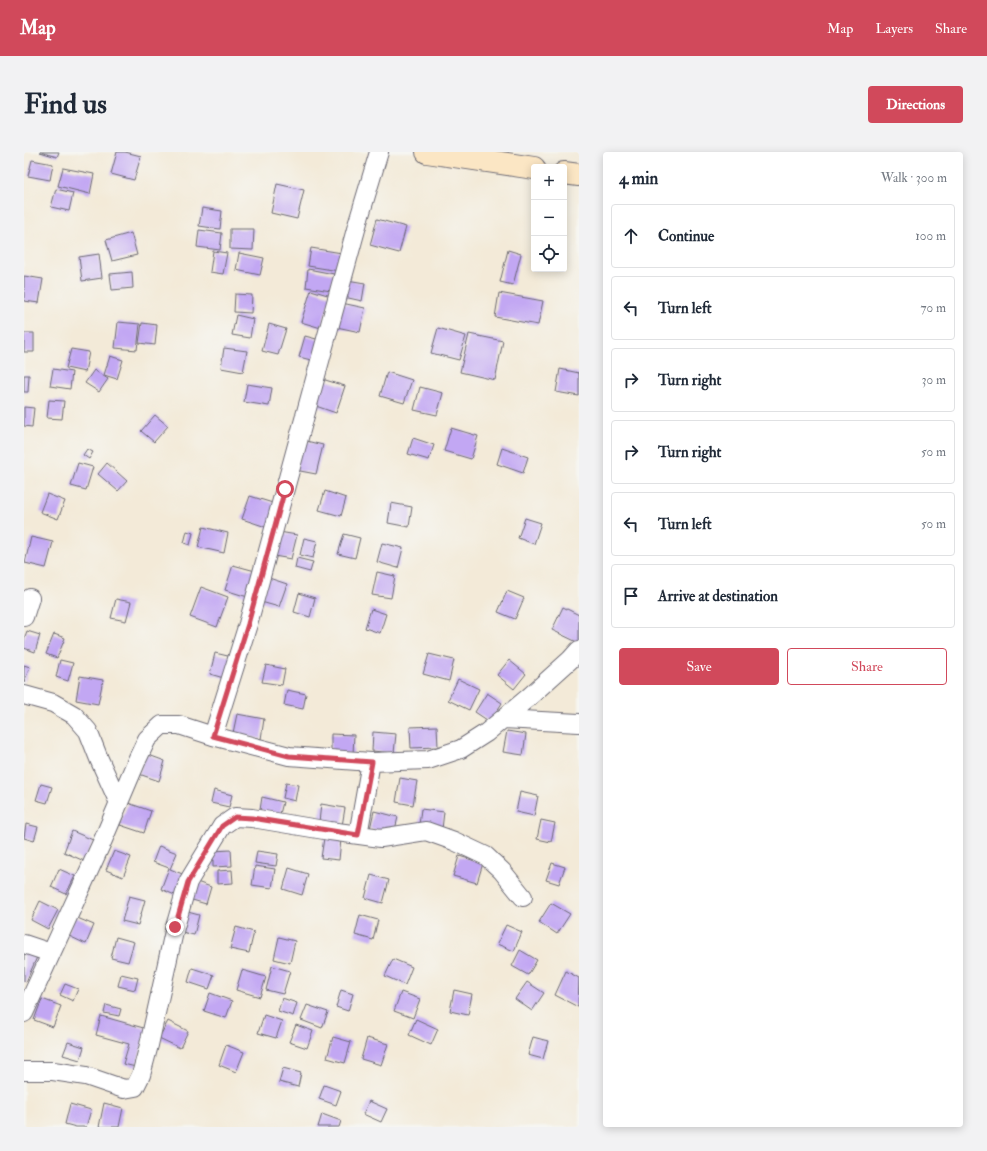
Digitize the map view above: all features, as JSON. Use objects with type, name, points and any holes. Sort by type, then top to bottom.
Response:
[{"type":"main road","points":[[427,152],[531,168]]},
{"type":"main road","points":[[567,173],[579,175]]},
{"type":"street","points":[[213,736],[248,624],[358,222],[379,152]]},
{"type":"street","points":[[24,617],[30,598]]},
{"type":"street","points":[[24,1013],[103,840],[147,739],[162,725],[179,725],[213,736],[289,756],[372,762],[428,760],[461,748],[486,733],[529,697],[579,650]]},
{"type":"street","points":[[24,695],[53,703],[74,715],[88,731],[99,760],[119,802]]},
{"type":"street","points":[[503,719],[579,723]]},
{"type":"street","points":[[358,835],[372,762]]},
{"type":"street","points":[[24,1071],[53,1071],[86,1076],[124,1089],[135,1087],[141,1075],[149,1045],[175,927],[188,882],[222,826],[235,817],[252,818],[381,838],[426,831],[486,856],[502,871],[523,897]]},
{"type":"street","points":[[24,944],[51,953]]},
{"type":"building","points":[[40,152],[59,152],[57,157]]},
{"type":"building","points":[[117,152],[125,152],[141,156],[134,180],[111,174]]},
{"type":"building","points":[[32,160],[53,164],[50,180],[28,176]]},
{"type":"building","points":[[63,168],[94,174],[90,194],[58,186]]},
{"type":"building","points":[[277,184],[304,190],[297,219],[271,213]]},
{"type":"building","points":[[56,189],[73,193],[69,211],[51,207]]},
{"type":"building","points":[[202,208],[222,211],[220,229],[199,226]]},
{"type":"building","points":[[377,219],[406,227],[399,253],[370,245]]},
{"type":"building","points":[[230,229],[254,229],[253,250],[230,249]]},
{"type":"building","points":[[199,230],[222,233],[220,250],[197,247]]},
{"type":"building","points":[[131,233],[137,255],[112,261],[106,240]]},
{"type":"building","points":[[311,248],[342,253],[339,271],[308,266]]},
{"type":"building","points":[[508,250],[521,254],[513,285],[500,282]]},
{"type":"building","points":[[213,251],[227,253],[223,274],[210,272]]},
{"type":"building","points":[[239,253],[264,258],[260,275],[236,270]]},
{"type":"building","points":[[99,254],[102,278],[82,281],[79,257]]},
{"type":"building","points":[[308,269],[334,274],[331,291],[306,287]]},
{"type":"building","points":[[132,272],[133,288],[112,290],[110,274]]},
{"type":"building","points":[[24,276],[43,279],[39,303],[24,301]]},
{"type":"building","points":[[347,280],[365,283],[362,301],[344,297]]},
{"type":"building","points":[[311,290],[331,296],[321,328],[301,322]]},
{"type":"building","points":[[499,293],[543,301],[538,325],[495,317]]},
{"type":"building","points":[[235,294],[252,295],[251,313],[234,312]]},
{"type":"building","points":[[337,302],[365,308],[360,332],[332,326]]},
{"type":"building","points":[[236,315],[253,319],[250,338],[232,335]]},
{"type":"building","points":[[118,322],[140,324],[137,350],[115,348]]},
{"type":"building","points":[[142,323],[157,325],[155,345],[139,343]]},
{"type":"building","points":[[269,324],[286,329],[278,355],[262,351]]},
{"type":"building","points":[[438,328],[466,336],[459,360],[431,353]]},
{"type":"building","points":[[24,333],[34,333],[34,352],[24,352]]},
{"type":"building","points":[[469,334],[503,341],[495,380],[460,372]]},
{"type":"building","points":[[305,336],[320,340],[315,361],[299,357]]},
{"type":"building","points":[[224,348],[247,351],[243,372],[221,368]]},
{"type":"building","points":[[71,349],[89,352],[85,372],[66,368]]},
{"type":"building","points":[[110,356],[123,360],[117,379],[104,375]]},
{"type":"building","points":[[53,369],[72,372],[70,389],[50,386]]},
{"type":"building","points":[[560,369],[579,373],[579,396],[556,392]]},
{"type":"building","points":[[94,370],[108,379],[99,392],[85,383]]},
{"type":"building","points":[[387,372],[412,380],[404,403],[380,396]]},
{"type":"building","points":[[24,375],[29,375],[28,392],[24,392]]},
{"type":"building","points":[[322,379],[345,386],[336,413],[313,405]]},
{"type":"building","points":[[247,384],[272,388],[269,406],[244,402]]},
{"type":"building","points":[[420,387],[443,393],[437,415],[414,410]]},
{"type":"building","points":[[49,400],[64,401],[62,419],[47,418]]},
{"type":"building","points":[[24,407],[34,408],[32,427],[24,426]]},
{"type":"building","points":[[155,415],[168,426],[154,442],[141,431]]},
{"type":"building","points":[[451,428],[478,436],[471,459],[444,451]]},
{"type":"building","points":[[413,438],[434,445],[429,460],[408,454]]},
{"type":"building","points":[[302,440],[323,445],[316,474],[295,470]]},
{"type":"building","points":[[502,448],[528,457],[523,473],[497,464]]},
{"type":"building","points":[[87,449],[93,452],[89,459],[83,455]]},
{"type":"building","points":[[78,463],[93,467],[86,490],[71,486]]},
{"type":"building","points":[[107,463],[127,481],[118,491],[98,474]]},
{"type":"building","points":[[325,491],[346,498],[341,516],[319,510]]},
{"type":"building","points":[[47,494],[65,501],[58,519],[40,512]]},
{"type":"building","points":[[250,496],[276,504],[269,528],[242,519]]},
{"type":"building","points":[[391,503],[412,507],[409,527],[388,523]]},
{"type":"building","points":[[525,518],[541,523],[534,544],[518,538]]},
{"type":"building","points":[[203,527],[228,533],[224,553],[198,547]]},
{"type":"building","points":[[187,531],[193,533],[190,545],[184,543]]},
{"type":"building","points":[[279,532],[297,535],[291,559],[274,556]]},
{"type":"building","points":[[344,534],[360,538],[355,558],[338,554]]},
{"type":"building","points":[[31,537],[53,542],[46,568],[25,563]]},
{"type":"building","points":[[304,538],[317,541],[313,558],[300,555]]},
{"type":"building","points":[[382,543],[403,548],[398,568],[377,562]]},
{"type":"building","points":[[297,558],[313,562],[310,572],[295,568]]},
{"type":"building","points":[[233,565],[259,572],[251,598],[225,590]]},
{"type":"building","points":[[377,572],[395,576],[391,598],[372,595]]},
{"type":"building","points":[[269,578],[287,584],[279,607],[261,602]]},
{"type":"building","points":[[201,587],[228,597],[217,627],[190,617]]},
{"type":"building","points":[[507,591],[524,598],[515,619],[498,612]]},
{"type":"building","points":[[299,593],[315,598],[310,617],[294,612]]},
{"type":"building","points":[[116,599],[131,602],[126,621],[111,618]]},
{"type":"building","points":[[563,607],[579,615],[579,643],[552,630]]},
{"type":"building","points":[[371,609],[386,614],[380,633],[365,628]]},
{"type":"building","points":[[27,631],[40,635],[35,652],[24,648],[24,639]]},
{"type":"building","points":[[54,634],[65,638],[57,658],[46,654]]},
{"type":"building","points":[[215,653],[232,657],[227,679],[210,674]]},
{"type":"building","points":[[429,654],[454,660],[449,681],[423,674]]},
{"type":"building","points":[[60,660],[73,663],[68,681],[56,677]]},
{"type":"building","points":[[509,660],[526,674],[514,689],[497,675]]},
{"type":"building","points":[[24,665],[30,667],[24,682]]},
{"type":"building","points":[[266,665],[285,669],[282,685],[262,682]]},
{"type":"building","points":[[80,676],[103,680],[98,704],[76,700]]},
{"type":"building","points":[[458,679],[479,689],[469,710],[448,700]]},
{"type":"building","points":[[287,690],[306,694],[303,709],[284,705]]},
{"type":"building","points":[[487,693],[502,703],[490,722],[475,712]]},
{"type":"building","points":[[237,714],[264,719],[261,739],[233,733]]},
{"type":"building","points":[[437,726],[438,747],[411,748],[410,727]]},
{"type":"building","points":[[507,731],[526,734],[523,755],[503,752]]},
{"type":"building","points":[[373,732],[396,734],[394,753],[372,751]]},
{"type":"building","points":[[331,734],[354,735],[353,754],[331,752]]},
{"type":"building","points":[[146,754],[165,761],[159,781],[139,774]]},
{"type":"building","points":[[400,778],[417,781],[413,805],[396,802]]},
{"type":"building","points":[[286,783],[298,785],[295,801],[283,798]]},
{"type":"building","points":[[41,784],[52,787],[47,803],[36,800]]},
{"type":"building","points":[[214,790],[232,795],[229,807],[211,803]]},
{"type":"building","points":[[520,792],[538,796],[534,816],[516,812]]},
{"type":"building","points":[[262,797],[283,802],[280,814],[260,810]]},
{"type":"building","points":[[128,803],[151,811],[144,833],[120,825]]},
{"type":"building","points":[[321,804],[345,808],[342,826],[319,822]]},
{"type":"building","points":[[421,809],[444,812],[442,829],[419,825]]},
{"type":"building","points":[[374,811],[398,817],[394,834],[370,829]]},
{"type":"building","points":[[541,820],[555,823],[551,842],[537,839]]},
{"type":"building","points":[[26,824],[38,827],[34,841],[24,838]]},
{"type":"building","points":[[72,831],[93,840],[84,861],[64,852]]},
{"type":"building","points":[[324,838],[341,839],[339,860],[321,858]]},
{"type":"building","points":[[159,846],[177,853],[170,869],[185,875],[177,896],[161,889],[169,868],[153,862]]},
{"type":"building","points":[[231,850],[232,866],[213,867],[213,851]]},
{"type":"building","points":[[114,851],[131,857],[123,877],[106,870]]},
{"type":"building","points":[[257,851],[278,854],[276,866],[255,863]]},
{"type":"building","points":[[459,856],[483,863],[477,883],[453,876]]},
{"type":"building","points":[[552,863],[565,867],[559,884],[546,880]]},
{"type":"building","points":[[255,866],[275,869],[272,888],[252,885]]},
{"type":"building","points":[[289,868],[308,874],[302,895],[283,889]]},
{"type":"building","points":[[59,869],[75,876],[66,894],[51,887]]},
{"type":"building","points":[[232,870],[233,883],[217,884],[217,871]]},
{"type":"building","points":[[371,875],[389,880],[383,903],[365,898]]},
{"type":"building","points":[[194,881],[211,887],[206,904],[189,899]]},
{"type":"building","points":[[129,896],[145,900],[138,925],[122,921]]},
{"type":"building","points":[[40,901],[58,910],[48,929],[31,920]]},
{"type":"building","points":[[551,903],[570,914],[557,934],[539,922]]},
{"type":"building","points":[[184,911],[199,915],[194,935],[178,931]]},
{"type":"building","points":[[360,915],[378,920],[373,940],[355,935]]},
{"type":"building","points":[[75,917],[94,925],[86,944],[67,935]]},
{"type":"building","points":[[506,925],[522,932],[514,951],[497,944]]},
{"type":"building","points":[[236,927],[254,932],[249,953],[230,949]]},
{"type":"building","points":[[116,937],[134,942],[128,962],[111,958]]},
{"type":"building","points":[[279,937],[295,941],[290,963],[274,959]]},
{"type":"building","points":[[520,950],[537,960],[528,975],[512,966]]},
{"type":"building","points":[[24,951],[37,957],[26,982],[24,981]]},
{"type":"building","points":[[393,959],[412,967],[405,985],[385,976]]},
{"type":"building","points":[[272,966],[290,971],[283,994],[266,990]]},
{"type":"building","points":[[192,968],[214,975],[209,989],[188,982]]},
{"type":"building","points":[[242,970],[266,977],[260,997],[236,990]]},
{"type":"building","points":[[566,971],[579,978],[578,1007],[555,995]]},
{"type":"building","points":[[121,974],[138,978],[135,990],[118,986]]},
{"type":"building","points":[[527,982],[544,993],[532,1011],[515,999]]},
{"type":"building","points":[[65,984],[78,989],[73,1001],[60,995]]},
{"type":"building","points":[[341,990],[353,994],[348,1011],[336,1007]]},
{"type":"building","points":[[454,990],[472,994],[468,1015],[450,1011]]},
{"type":"building","points":[[401,992],[420,999],[413,1018],[394,1011]]},
{"type":"building","points":[[210,993],[232,1001],[226,1018],[204,1011]]},
{"type":"building","points":[[282,998],[297,1003],[293,1016],[278,1011]]},
{"type":"building","points":[[42,999],[61,1006],[53,1027],[34,1020]]},
{"type":"building","points":[[106,1005],[121,1009],[119,1016],[104,1013]]},
{"type":"building","points":[[307,1005],[328,1012],[322,1028],[301,1020]]},
{"type":"building","points":[[264,1015],[282,1021],[276,1038],[258,1033]]},
{"type":"building","points":[[101,1016],[147,1029],[136,1067],[123,1064],[129,1044],[96,1035]]},
{"type":"building","points":[[416,1019],[438,1029],[431,1045],[409,1035]]},
{"type":"building","points":[[168,1021],[188,1031],[180,1048],[159,1038]]},
{"type":"building","points":[[296,1025],[313,1031],[307,1048],[289,1042]]},
{"type":"building","points":[[333,1037],[351,1042],[345,1063],[327,1058]]},
{"type":"building","points":[[533,1037],[548,1041],[543,1059],[528,1055]]},
{"type":"building","points":[[367,1038],[388,1044],[381,1065],[361,1059]]},
{"type":"building","points":[[68,1042],[84,1047],[80,1060],[63,1055]]},
{"type":"building","points":[[226,1045],[244,1052],[236,1072],[219,1065]]},
{"type":"building","points":[[283,1068],[301,1073],[298,1087],[279,1082]]},
{"type":"building","points":[[324,1085],[341,1091],[336,1105],[319,1099]]},
{"type":"building","points":[[369,1101],[387,1109],[381,1122],[363,1114]]},
{"type":"building","points":[[104,1103],[123,1108],[119,1127],[99,1127]]},
{"type":"building","points":[[70,1104],[91,1110],[86,1127],[76,1127],[65,1124]]},
{"type":"building","points":[[322,1114],[341,1121],[339,1127],[318,1127]]},
{"type":"route","points":[[175,927],[188,882],[222,826],[235,817],[252,818],[358,835],[372,762],[289,756],[213,736],[248,624],[285,489]]}]
